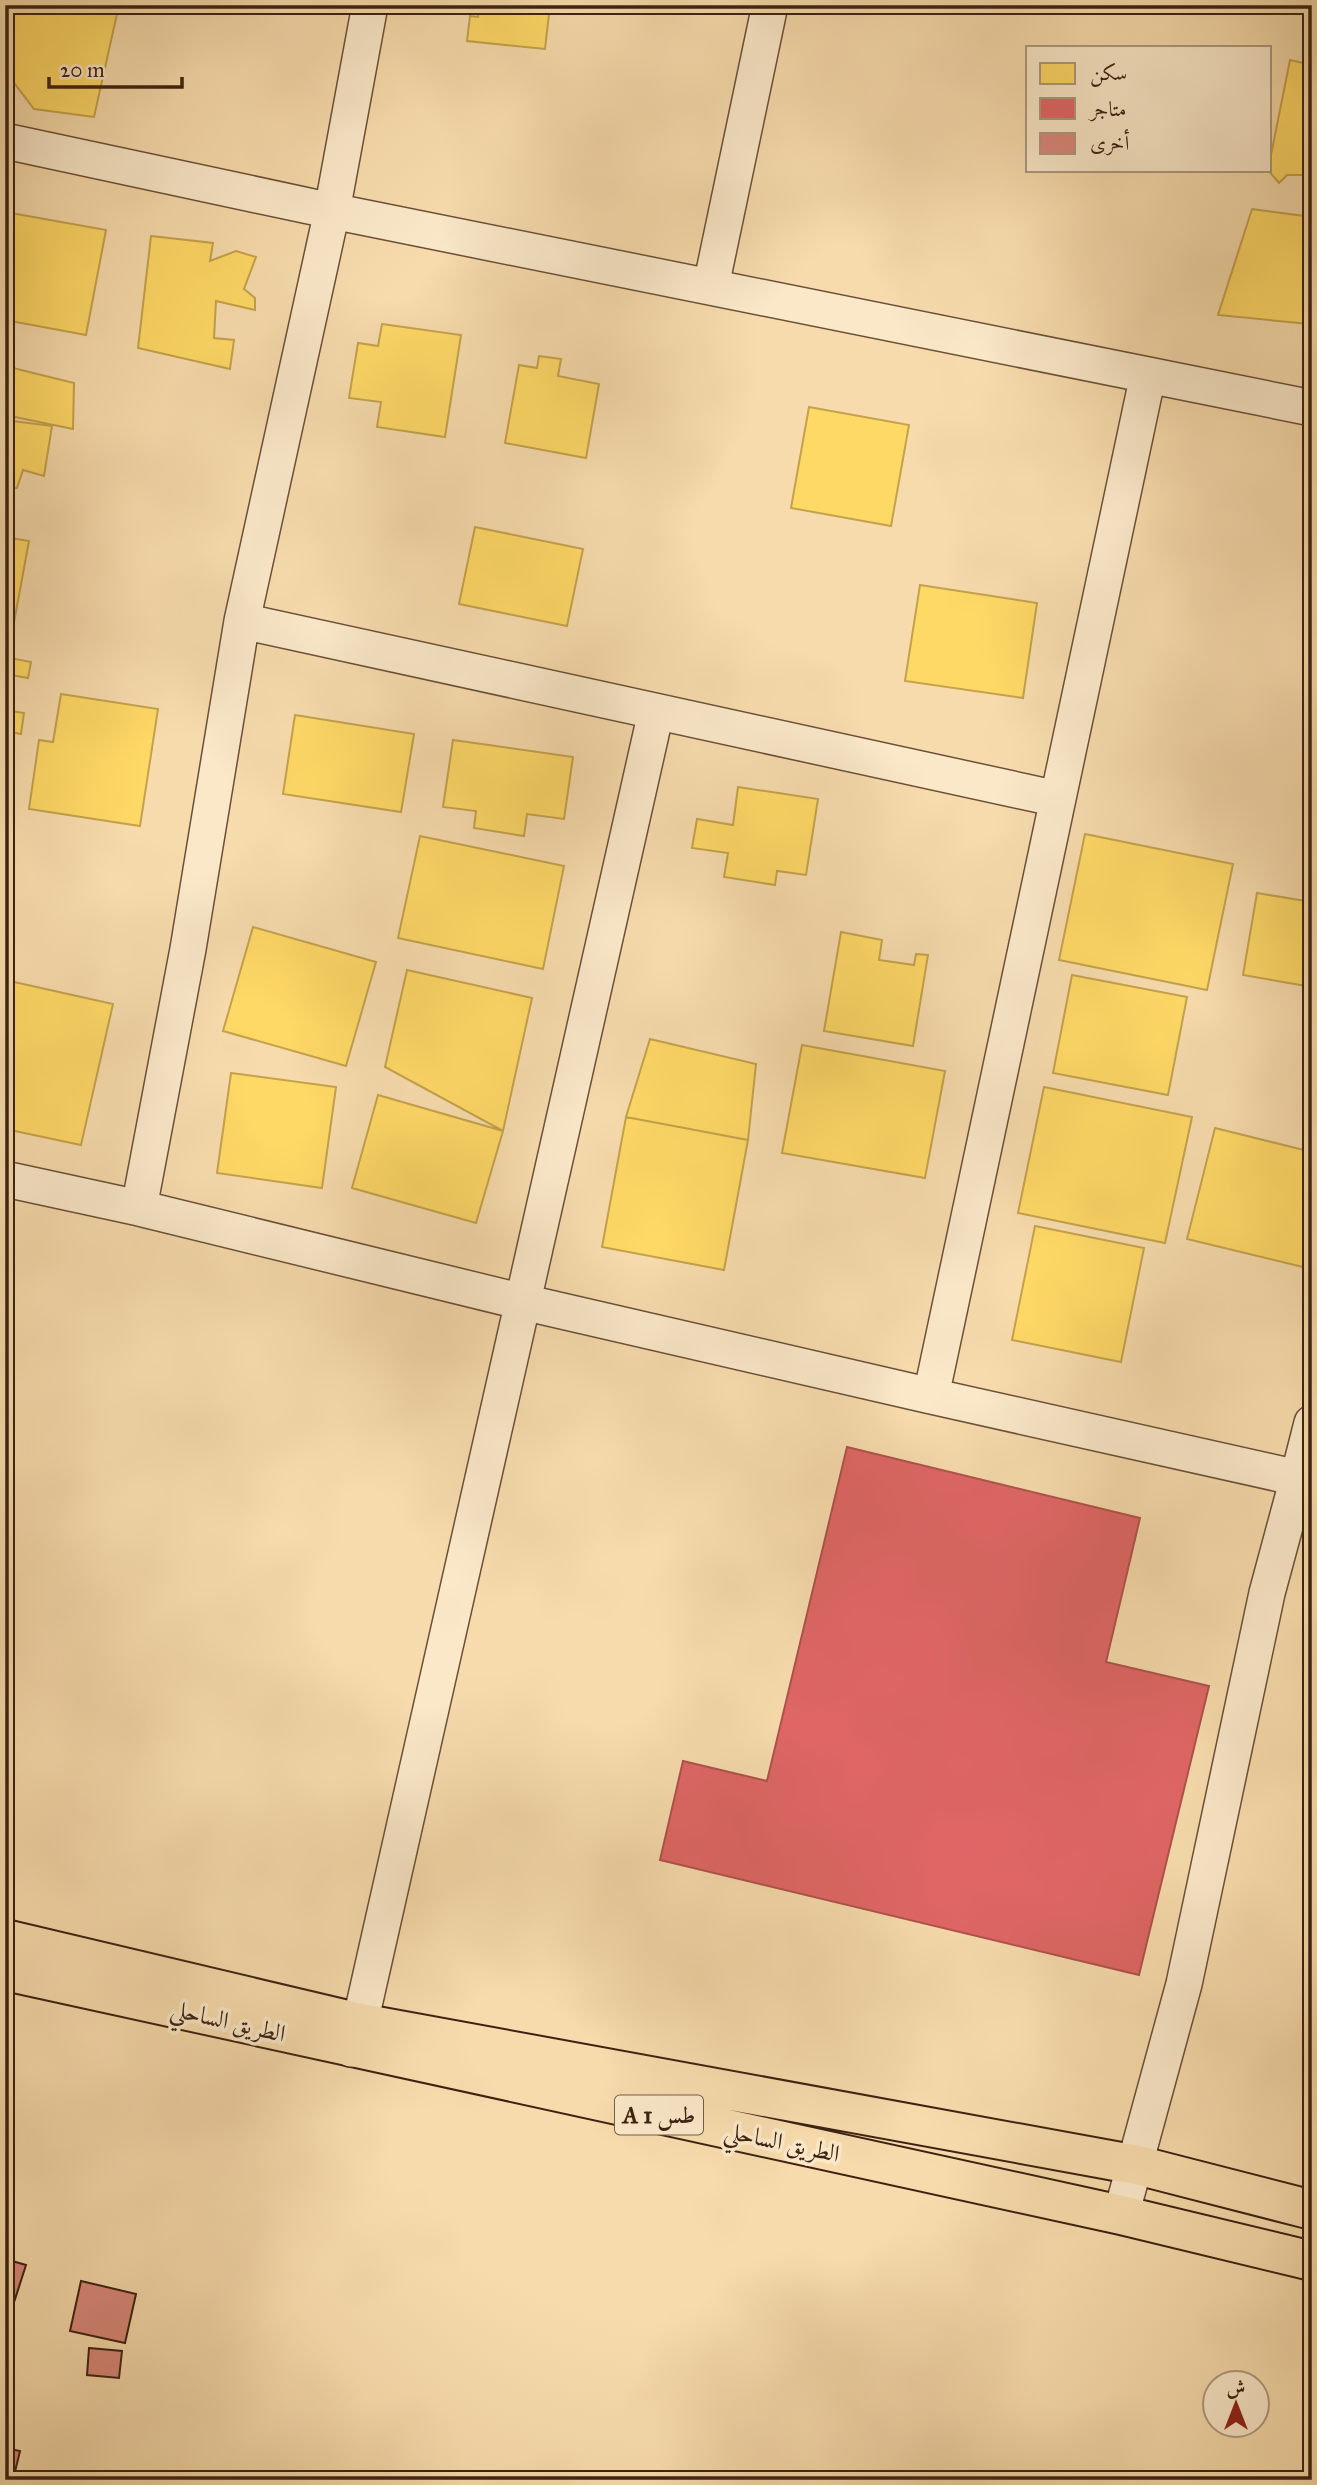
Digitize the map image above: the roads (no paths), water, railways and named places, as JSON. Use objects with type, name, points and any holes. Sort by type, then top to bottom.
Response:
[{"type":"highway","name":"A 1 طس","points":[[5,1939],[355,2036],[1137,2165],[1312,2210]]},
{"type":"highway","name":"الطريق الساحلي","points":[[5,1971],[355,2036],[1312,2261]]},
{"type":"street","points":[[139,1208],[188,949],[242,621],[332,211],[370,5]]},
{"type":"street","points":[[711,286],[770,5]]},
{"type":"street","points":[[5,141],[332,211],[1312,408]]},
{"type":"street","points":[[931,1396],[1148,375]]},
{"type":"street","points":[[242,621],[1058,799]]},
{"type":"street","points":[[355,2036],[656,712]]},
{"type":"street","points":[[5,1179],[139,1208],[523,1302],[1305,1479]]},
{"type":"street","points":[[1121,2215],[1137,2165],[1149,2105],[1184,1984],[1267,1593],[1305,1479],[1312,1423]]}]
